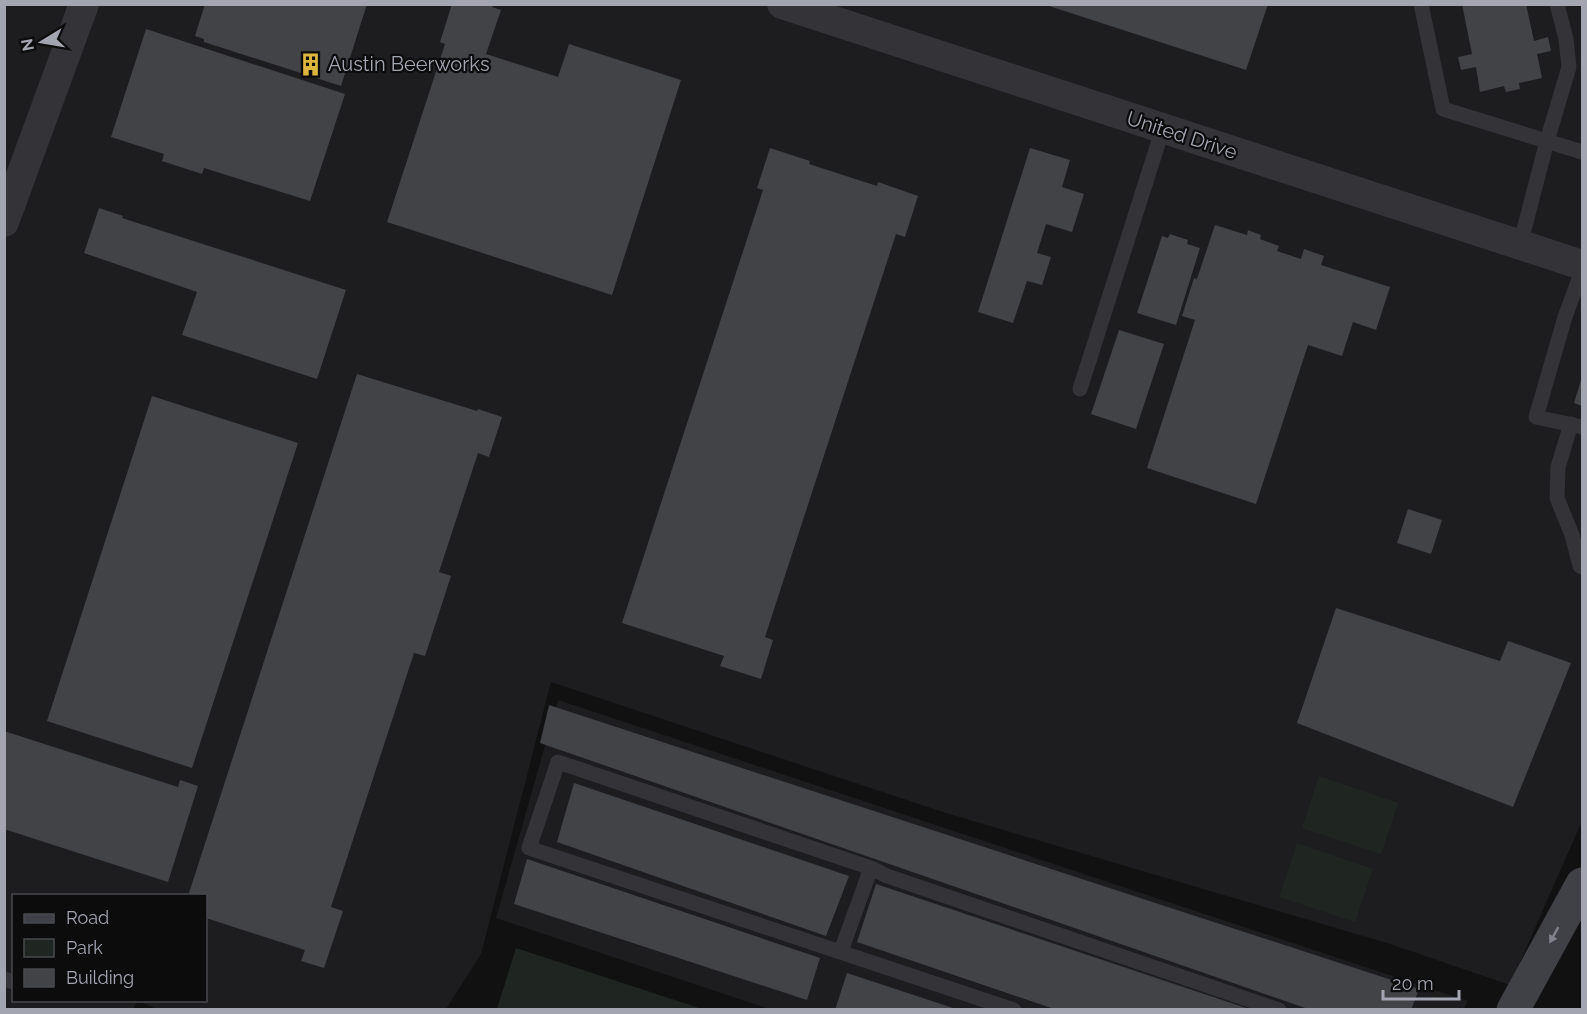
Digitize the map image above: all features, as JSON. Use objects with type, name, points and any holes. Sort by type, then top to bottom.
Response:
[{"type":"main road","points":[[1513,1010],[1582,884]]},
{"type":"street","points":[[4,222],[84,4]]},
{"type":"street","name":"United Drive","points":[[782,4],[1582,265]]},
{"type":"lane","points":[[1421,4],[1443,109],[1582,152]]},
{"type":"lane","points":[[1520,245],[1569,67],[1566,39],[1557,4]]},
{"type":"lane","points":[[1080,389],[1163,128]]},
{"type":"lane","points":[[1582,271],[1565,317],[1536,417],[1577,425],[1558,467],[1557,498],[1582,567]]},
{"type":"lane","points":[[1014,1010],[529,848],[558,762],[1279,1010]]},
{"type":"lane","points":[[841,951],[871,868]]},
{"type":"shaded area","points":[[5,5],[1582,5],[1582,821],[1510,985],[1390,944],[946,813],[551,682],[481,954],[446,1009],[161,1010],[140,1002],[207,1002],[207,894],[12,894],[12,1002],[136,1002],[133,1009],[5,1010]]},
{"type":"shaded area","points":[[558,700],[1468,1001],[1463,1010],[769,1009],[496,918]]},
{"type":"green space","points":[[1319,776],[1398,803],[1381,854],[1302,828]]},
{"type":"green space","points":[[1297,843],[1373,869],[1355,922],[1279,897]]},
{"type":"green space","points":[[516,948],[702,1009],[497,1009]]},
{"type":"building","name":"Austin Beerworks","points":[[205,4],[367,4],[341,86],[204,42],[204,39],[195,36]]},
{"type":"building","points":[[452,4],[493,4],[492,7],[501,10],[486,54],[558,77],[569,44],[681,80],[612,295],[387,222],[445,44],[440,42]]},
{"type":"building","points":[[1043,4],[1268,4],[1246,70]]},
{"type":"building","points":[[1462,4],[1526,4],[1534,41],[1548,37],[1551,51],[1537,54],[1542,78],[1519,83],[1520,89],[1506,92],[1504,86],[1480,92],[1476,67],[1461,70],[1458,57],[1472,54]]},
{"type":"building","points":[[146,29],[345,94],[310,201],[204,168],[202,174],[162,161],[164,154],[111,137]]},
{"type":"building","points":[[770,148],[810,161],[809,164],[877,186],[878,182],[918,196],[905,237],[896,234],[765,637],[773,640],[761,679],[720,666],[724,656],[622,623],[763,190],[757,188]]},
{"type":"building","points":[[1030,148],[1070,160],[1062,187],[1084,194],[1072,232],[1046,224],[1037,253],[1051,257],[1042,285],[1027,281],[1013,323],[978,312]]},
{"type":"building","points":[[99,208],[123,216],[122,218],[346,290],[317,379],[182,335],[197,292],[84,253]]},
{"type":"building","points":[[1215,225],[1247,235],[1248,230],[1261,235],[1260,239],[1279,246],[1277,251],[1301,259],[1304,249],[1324,256],[1321,265],[1390,287],[1376,330],[1353,322],[1342,356],[1308,345],[1256,504],[1147,468],[1195,320],[1182,316]]},
{"type":"building","points":[[1170,234],[1188,240],[1187,244],[1200,248],[1176,325],[1137,313],[1162,236],[1168,238]]},
{"type":"building","points":[[1119,330],[1164,344],[1136,429],[1091,414]]},
{"type":"building","points":[[357,374],[502,417],[489,457],[478,453],[439,572],[451,576],[425,656],[414,653],[331,907],[343,911],[324,968],[301,961],[305,950],[207,918],[207,894],[189,894]]},
{"type":"building","points":[[1582,377],[1582,406],[1574,403]]},
{"type":"building","points":[[152,396],[298,443],[192,768],[47,721]]},
{"type":"building","points":[[1408,509],[1442,520],[1431,554],[1397,543]]},
{"type":"building","points":[[1336,608],[1500,661],[1508,641],[1571,663],[1513,807],[1297,723]]},
{"type":"building","points":[[549,705],[1419,989],[1411,1010],[1311,1010],[540,743]]},
{"type":"building","points":[[4,731],[178,787],[180,780],[198,786],[168,882],[4,829]]},
{"type":"building","points":[[574,783],[849,876],[826,936],[557,842]]},
{"type":"building","points":[[527,859],[820,958],[807,1000],[514,904]]},
{"type":"building","points":[[876,884],[1249,1010],[1057,1010],[857,942]]},
{"type":"building","points":[[847,973],[956,1009],[956,1010],[835,1010]]},
{"type":"place","name":"Austin Beerworks","points":[[310,64]]}]
